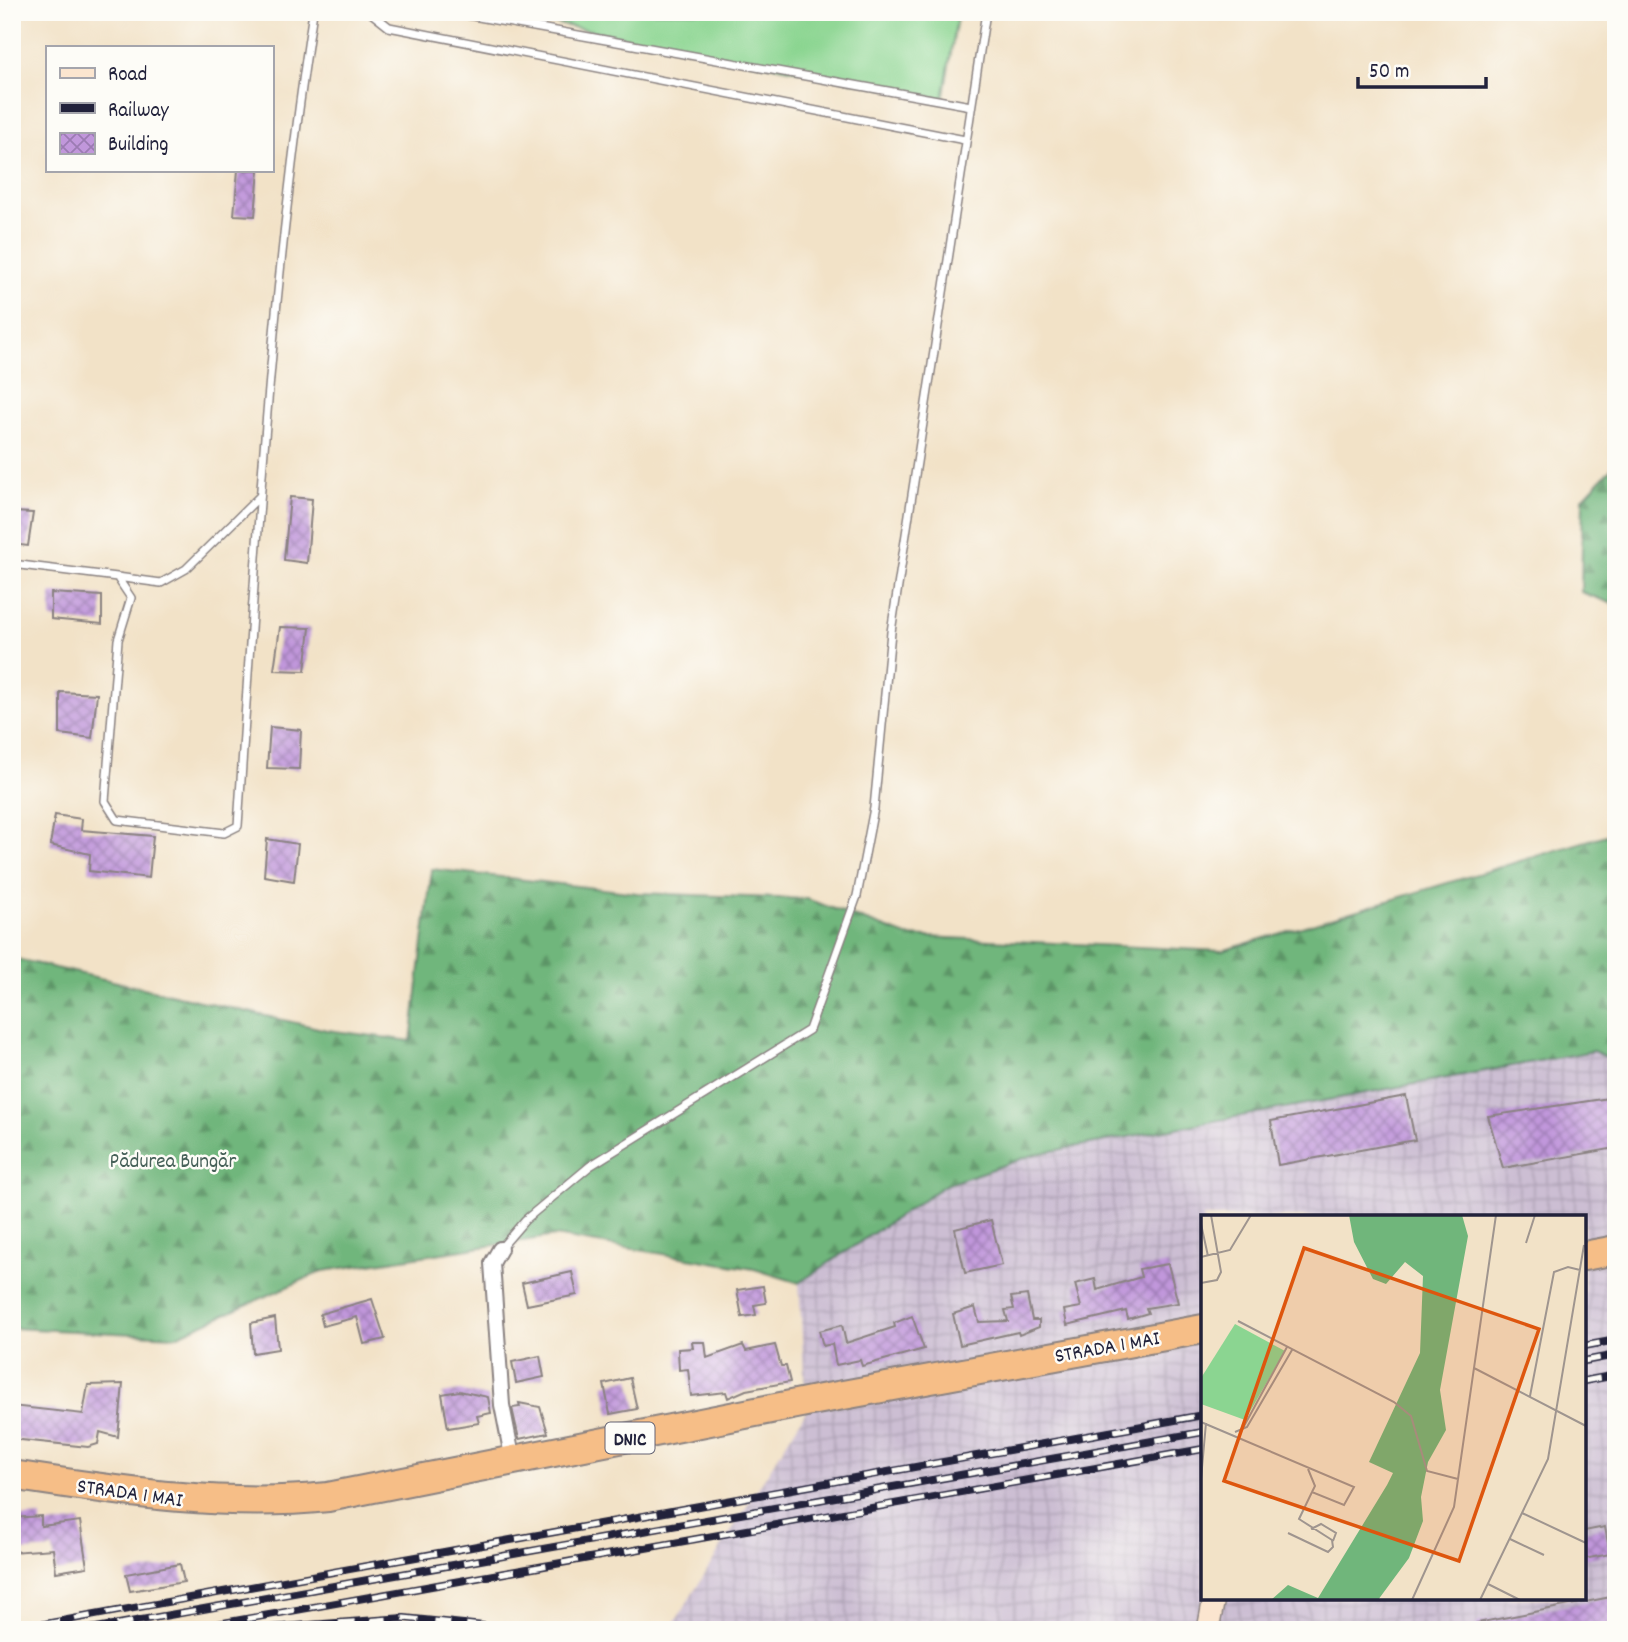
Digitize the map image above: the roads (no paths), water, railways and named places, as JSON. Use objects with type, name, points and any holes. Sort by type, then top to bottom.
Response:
[{"type":"highway","points":[[1586,1256],[1616,1250]]},
{"type":"highway","name":"STRADA 1 MAI","points":[[12,1475],[162,1497],[249,1502],[328,1497],[1201,1329]]},
{"type":"main road","points":[[1208,1630],[1213,1600]]},
{"type":"street","points":[[500,1249],[492,1263],[502,1405],[513,1461]]},
{"type":"lane","points":[[117,577],[131,598],[118,640],[106,801],[117,820],[224,833],[238,826],[259,497],[296,122],[313,12]]},
{"type":"lane","points":[[370,12],[389,27],[965,140]]},
{"type":"lane","points":[[451,12],[971,106]]},
{"type":"lane","points":[[500,1249],[525,1220],[590,1166],[809,1030],[857,896],[874,808],[891,632],[986,12]]},
{"type":"lane","points":[[12,564],[161,583],[186,569],[259,497]]},
{"type":"railway","points":[[1586,1346],[1616,1340]]},
{"type":"railway","points":[[1586,1361],[1616,1355]]},
{"type":"railway","points":[[1586,1381],[1616,1375]]},
{"type":"railway","points":[[12,1630],[1201,1415]]},
{"type":"railway","points":[[85,1630],[1201,1432]]},
{"type":"railway","points":[[184,1630],[1201,1449]]},
{"type":"railway","points":[[243,1630],[404,1618],[523,1630]]},
{"type":"park label","name":"Pădurea Bungăr","points":[[173,1160]]}]
